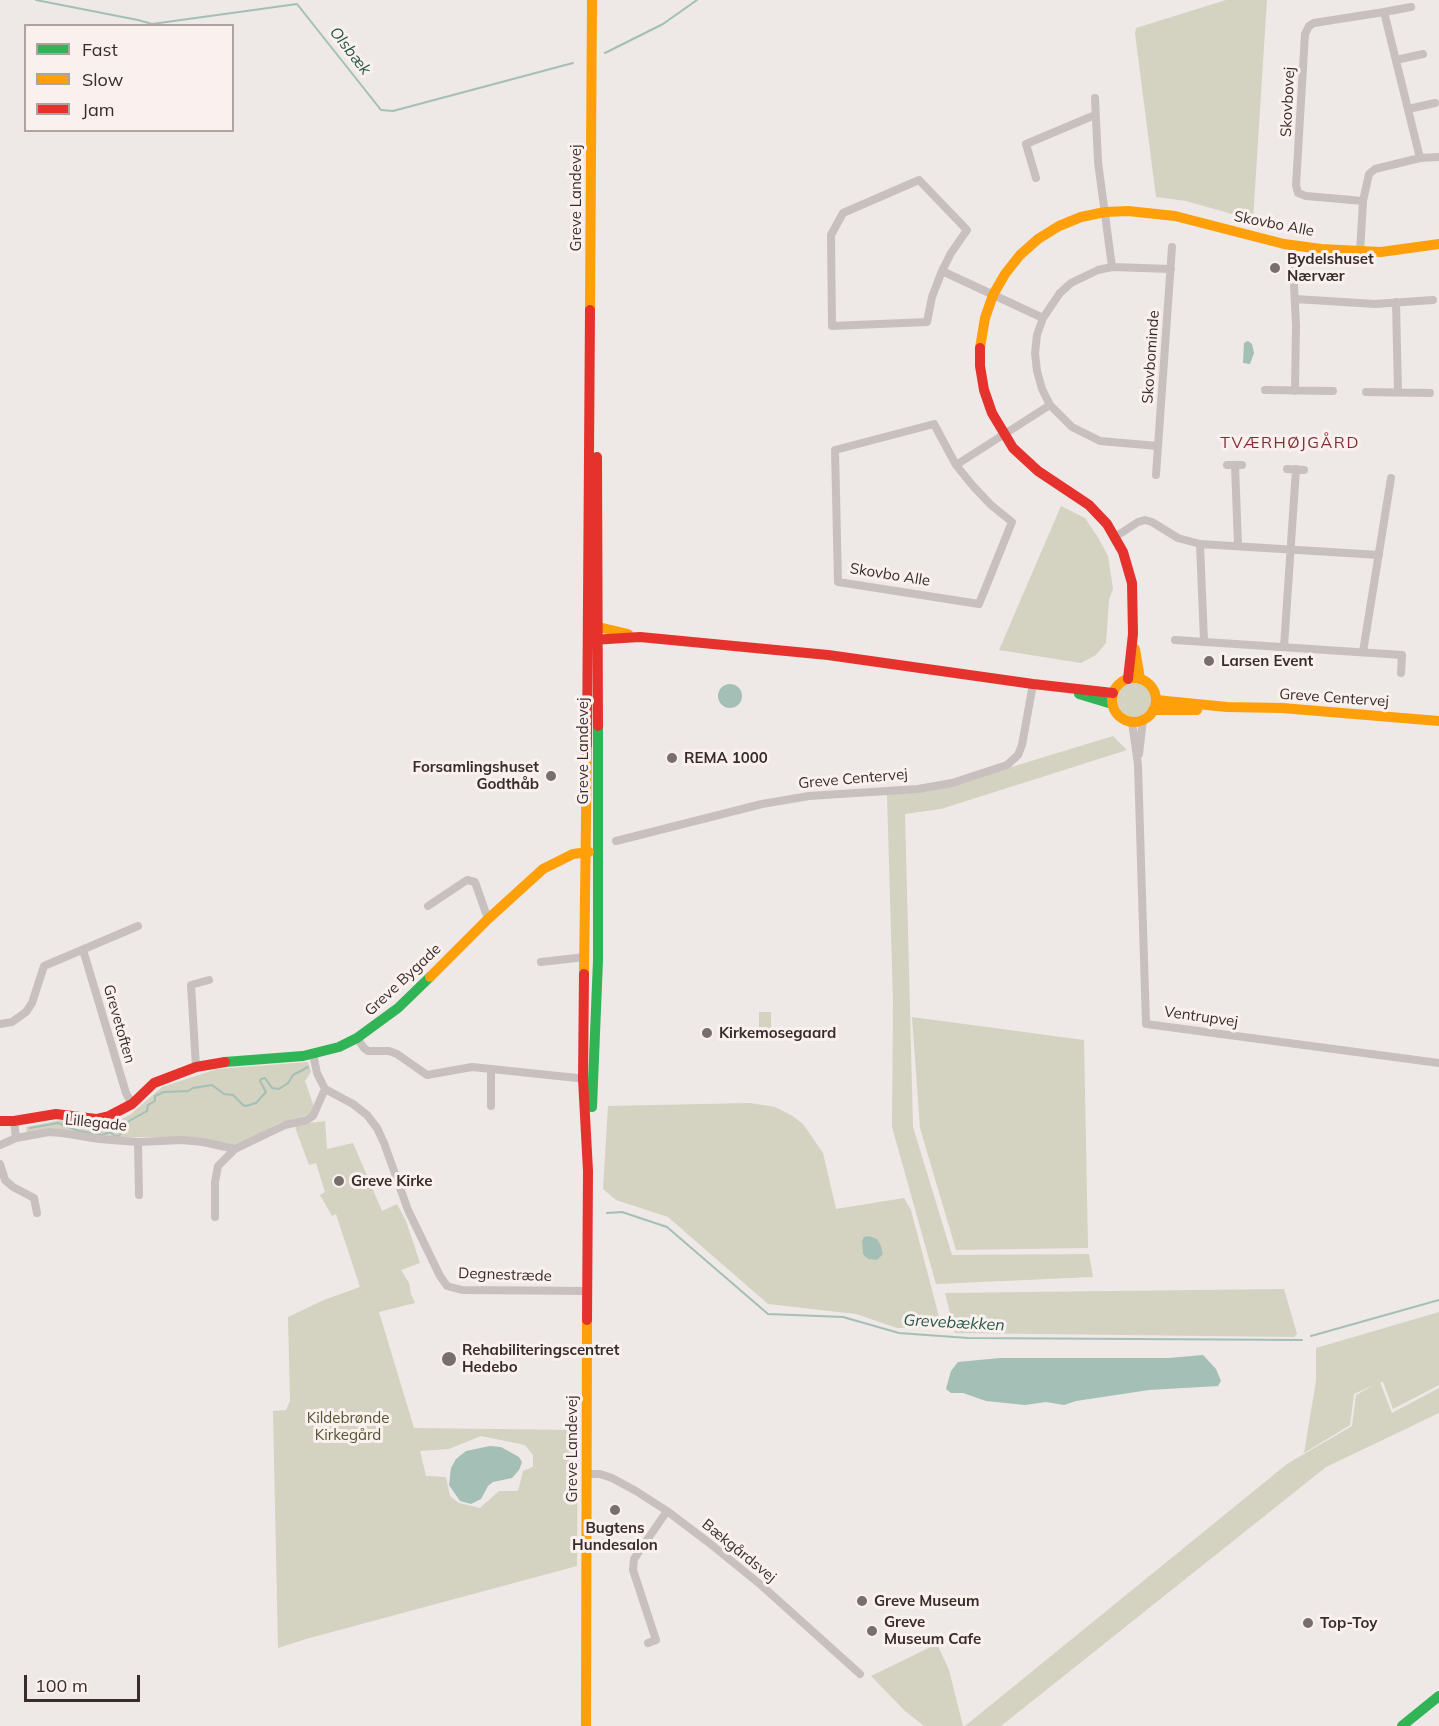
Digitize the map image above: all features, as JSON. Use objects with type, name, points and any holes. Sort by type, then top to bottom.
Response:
[{"type":"street","name":"Greve Landevej","points":[[586,1726],[588,1171],[591,1159],[585,957],[585,853],[594,626],[591,331],[592,0]]},
{"type":"street","name":"Skovbovej","points":[[1363,201],[1306,196],[1298,192],[1296,185],[1305,34],[1309,26],[1314,23],[1410,7]]},
{"type":"street","points":[[1384,12],[1420,158]]},
{"type":"street","points":[[1396,60],[1423,54]]},
{"type":"street","points":[[1095,98],[1098,162],[1112,267]]},
{"type":"street","points":[[1408,109],[1435,104]]},
{"type":"street","points":[[1036,178],[1026,144],[1095,114]]},
{"type":"street","points":[[1360,252],[1363,201],[1369,174],[1375,169],[1420,158],[1439,157]]},
{"type":"street","points":[[919,180],[967,230],[942,271],[932,297],[927,322],[832,326],[831,235],[843,213],[919,180]]},
{"type":"street","name":"Skovbo Alle","points":[[1128,679],[1133,634],[1132,583],[1123,552],[1107,524],[1089,505],[1038,471],[1013,448],[1003,435],[992,413],[984,390],[980,366],[980,342],[984,318],[1005,274],[1020,255],[1038,239],[1059,226],[1081,217],[1105,212],[1128,211],[1175,216],[1244,235],[1292,245],[1360,252],[1405,250],[1439,244]]},
{"type":"street","points":[[1292,245],[1295,299],[1295,391]]},
{"type":"street","name":"Skovbominde","points":[[1156,475],[1172,247]]},
{"type":"street","points":[[1158,446],[1116,443],[1085,435],[1060,417],[1050,405],[1042,389],[1035,353],[1037,335],[1043,318],[1055,299],[1071,284],[1098,270],[1112,267],[1171,269]]},
{"type":"street","points":[[942,271],[1043,318]]},
{"type":"street","points":[[1295,299],[1353,303],[1433,300]]},
{"type":"street","points":[[1396,302],[1398,392]]},
{"type":"street","points":[[1265,390],[1333,391]]},
{"type":"street","points":[[1366,392],[1430,393]]},
{"type":"street","points":[[956,465],[1050,405]]},
{"type":"street","name":"Skovbo Alle","points":[[934,424],[956,465],[985,499],[1012,522],[979,604],[838,582],[835,450],[934,424]]},
{"type":"street","points":[[1235,465],[1238,545]]},
{"type":"street","points":[[1284,647],[1296,469]]},
{"type":"street","points":[[1363,652],[1391,478]]},
{"type":"street","points":[[1115,537],[1145,520],[1178,538],[1200,544],[1379,555]]},
{"type":"street","points":[[1200,544],[1204,642]]},
{"type":"street","points":[[594,626],[640,637],[828,655],[1050,686],[1113,698]]},
{"type":"street","name":"Skovbo Alle","points":[[1133,634],[1140,679]]},
{"type":"street","points":[[593,640],[640,637]]},
{"type":"street","name":"Greve Landevej","points":[[588,1079],[598,960],[593,640]]},
{"type":"street","points":[[1175,640],[1402,655],[1401,673]]},
{"type":"street","points":[[1128,679],[1140,679],[1151,687],[1154,705],[1143,720],[1132,722],[1119,716],[1113,698],[1121,682],[1128,679]]},
{"type":"street","name":"Greve Centervej","points":[[616,841],[762,804],[809,796],[918,789],[952,783],[1007,765],[1018,755],[1022,745],[1033,684]]},
{"type":"street","name":"Greve Centervej","points":[[1154,705],[1191,711],[1227,707],[1282,708],[1439,721]]},
{"type":"street","name":"Ventrupvej","points":[[1138,765],[1143,720]]},
{"type":"street","name":"Ventrupvej","points":[[1132,722],[1138,765],[1146,1024],[1439,1063]]},
{"type":"street","name":"Greve Bygade","points":[[0,1121],[56,1114],[96,1119],[119,1112],[132,1104],[154,1083],[196,1067],[313,1054],[339,1047],[357,1038],[398,1008],[530,879],[549,865],[573,854],[598,851]]},
{"type":"street","points":[[428,906],[467,880],[475,882],[488,919]]},
{"type":"street","points":[[0,1024],[12,1022],[26,1012],[32,1003],[44,966],[138,926]]},
{"type":"street","name":"Grevetoften","points":[[83,950],[124,1089],[132,1104]]},
{"type":"street","points":[[541,962],[585,957]]},
{"type":"street","points":[[196,1067],[191,985],[209,981]]},
{"type":"street","points":[[357,1038],[363,1048],[368,1051],[389,1051],[397,1054],[427,1075],[472,1067],[588,1079]]},
{"type":"street","points":[[215,1217],[215,1182],[218,1166],[235,1149],[285,1125],[307,1120],[313,1116],[325,1089],[317,1073],[313,1054]]},
{"type":"street","points":[[491,1070],[491,1106]]},
{"type":"street","name":"Degnestræde","points":[[325,1089],[353,1104],[367,1115],[377,1128],[408,1210],[447,1286],[462,1290],[588,1290]]},
{"type":"street","points":[[14,1121],[16,1138]]},
{"type":"street","name":"Lillegade","points":[[0,1146],[16,1138],[49,1132],[138,1142],[182,1140],[235,1149]]},
{"type":"street","name":"Lillegade","points":[[138,1142],[139,1195]]},
{"type":"street","points":[[0,1164],[5,1180],[34,1198],[37,1213]]},
{"type":"street","name":"Bækgårdsvej","points":[[587,1474],[600,1474],[612,1478],[667,1511],[761,1586],[860,1674]]},
{"type":"street","points":[[648,1644],[656,1640],[633,1570],[634,1559],[667,1511]]},
{"type":"street","points":[[1402,1726],[1439,1696]]},
{"type":"green space","points":[[1226,0],[1267,0],[1253,220],[1186,201],[1156,197],[1135,33],[1136,28]]},
{"type":"green space","points":[[1061,506],[1085,518],[1099,539],[1108,556],[1113,589],[1109,600],[1106,643],[1096,655],[1081,663],[999,650]]},
{"type":"green space","points":[[1135,680],[1149,686],[1155,700],[1149,714],[1135,720],[1121,714],[1115,700],[1121,686]]},
{"type":"green space","points":[[1113,736],[1127,750],[941,809],[905,814],[913,1127],[952,1255],[1089,1254],[1093,1277],[936,1284],[892,1127],[893,1001],[887,794],[946,787]]},
{"type":"green space","points":[[759,1012],[771,1012],[771,1036],[759,1036]]},
{"type":"green space","points":[[912,1017],[1084,1040],[1088,1248],[956,1250],[920,1128]]},
{"type":"green space","points":[[308,1062],[311,1072],[305,1081],[314,1107],[311,1114],[279,1123],[234,1147],[178,1137],[112,1137],[50,1128],[27,1133],[26,1127],[61,1120],[88,1125],[102,1125],[118,1121],[131,1114],[162,1087],[217,1069]]},
{"type":"green space","points":[[750,1103],[775,1107],[803,1124],[823,1153],[836,1209],[904,1198],[911,1210],[942,1328],[897,1328],[856,1314],[768,1304],[668,1217],[616,1200],[603,1189],[608,1106]]},
{"type":"green space","name":"Kildebrønde Kirkegård","points":[[325,1121],[327,1149],[353,1143],[382,1211],[397,1204],[406,1221],[420,1263],[401,1270],[409,1283],[415,1303],[379,1312],[414,1428],[578,1430],[577,1566],[278,1648],[273,1411],[286,1410],[290,1401],[288,1317],[324,1300],[360,1287],[336,1214],[332,1216],[320,1195],[325,1192],[316,1163],[309,1165],[295,1125]],"holes":[[[481,1436],[525,1445],[533,1455],[533,1467],[523,1471],[518,1491],[499,1491],[480,1508],[459,1503],[450,1496],[446,1477],[426,1476],[420,1451],[449,1449]]]},
{"type":"green space","points":[[1284,1289],[1297,1334],[1294,1337],[955,1333],[945,1293]]},
{"type":"green space","points":[[1439,1312],[1439,1385],[1393,1409],[1383,1382],[1380,1382],[1392,1413],[1439,1388],[1439,1413],[1326,1467],[1001,1726],[965,1726],[1287,1464],[1352,1426],[1356,1395],[1376,1384],[1354,1394],[1350,1425],[1304,1453],[1316,1381],[1316,1348]]},
{"type":"green space","points":[[937,1644],[949,1670],[963,1726],[924,1726],[905,1711],[871,1676]]},
{"type":"shaded area","points":[[1248,341],[1252,344],[1254,353],[1250,364],[1243,363],[1244,343]]},
{"type":"shaded area","points":[[730,684],[739,687],[742,696],[739,705],[730,708],[721,705],[718,696],[721,687]]},
{"type":"shaded area","points":[[864,1237],[877,1239],[881,1246],[883,1254],[877,1260],[868,1259],[863,1254],[862,1241]]},
{"type":"shaded area","points":[[1203,1355],[1216,1369],[1221,1381],[1218,1386],[1149,1390],[1076,1401],[1064,1405],[1046,1402],[1025,1405],[986,1401],[963,1393],[951,1393],[946,1389],[951,1371],[958,1362],[1000,1358],[1169,1358]]},
{"type":"shaded area","points":[[490,1446],[501,1447],[519,1457],[522,1462],[519,1470],[512,1478],[493,1482],[481,1499],[471,1504],[460,1501],[449,1485],[451,1468],[456,1459],[466,1451]]},
{"type":"waterway","name":"Olsbæk","points":[[36,0],[152,24],[297,4],[381,110],[393,111],[573,63]]},
{"type":"waterway","name":"Olsbæk","points":[[605,53],[663,24],[697,0]]},
{"type":"waterway","points":[[30,1128],[58,1123],[79,1131],[102,1135],[110,1132],[119,1136],[129,1121],[147,1111],[148,1105],[155,1101],[155,1096],[164,1092],[188,1091],[212,1085],[224,1094],[233,1095],[246,1106],[256,1103],[266,1092],[261,1079],[265,1078],[272,1088],[279,1089],[288,1083],[293,1075],[308,1067]]},
{"type":"waterway","name":"Grevebækken","points":[[607,1213],[622,1212],[667,1227],[768,1314],[843,1317],[899,1333],[968,1338],[1302,1340]]},
{"type":"waterway","name":"Grevebækken","points":[[1311,1336],[1439,1300]]},
{"type":"traffic: fast","points":[[1079,694],[1112,704]]},
{"type":"traffic: fast","points":[[592,1107],[598,960],[598,726]]},
{"type":"traffic: fast","points":[[225,1062],[303,1056],[339,1047],[357,1038],[398,1008],[430,977]]},
{"type":"traffic: fast","points":[[1402,1726],[1439,1696]]},
{"type":"traffic: slow","points":[[590,310],[592,0]]},
{"type":"traffic: slow","points":[[980,348],[985,318],[993,295],[1005,274],[1020,255],[1038,239],[1059,226],[1081,217],[1105,212],[1128,211],[1175,216],[1284,244],[1321,249],[1381,252],[1439,244]]},
{"type":"traffic: slow","points":[[594,626],[628,634]]},
{"type":"traffic: slow","points":[[1135,649],[1140,679]]},
{"type":"traffic: slow","points":[[1134,678],[1149,685],[1156,700],[1149,715],[1134,722],[1119,715],[1112,700],[1119,685],[1134,678]]},
{"type":"traffic: slow","points":[[1156,700],[1439,721]]},
{"type":"traffic: slow","points":[[1153,710],[1197,710]]},
{"type":"traffic: slow","points":[[584,974],[587,745]]},
{"type":"traffic: slow","points":[[430,977],[488,919],[543,869],[573,854],[589,852]]},
{"type":"traffic: slow","points":[[586,1726],[587,1320]]},
{"type":"traffic: jam","points":[[587,745],[590,310]]},
{"type":"traffic: jam","points":[[980,348],[984,390],[992,413],[1013,448],[1038,471],[1089,505],[1107,524],[1123,552],[1132,583],[1133,634],[1128,679]]},
{"type":"traffic: jam","points":[[597,457],[598,726]]},
{"type":"traffic: jam","points":[[592,640],[640,637],[828,655],[1113,693]]},
{"type":"traffic: jam","points":[[584,974],[583,1079],[588,1171],[587,1320]]},
{"type":"traffic: jam","points":[[0,1121],[56,1114],[96,1119],[109,1116],[132,1104],[154,1083],[196,1067],[225,1062]]},
{"type":"place","name":"Bydelshuset Nærvær","points":[[1275,268]]},
{"type":"place","name":"Larsen Event","points":[[1209,661]]},
{"type":"place","name":"REMA 1000","points":[[672,758]]},
{"type":"place","name":"Forsamlingshuset Godthåb","points":[[551,776]]},
{"type":"place","name":"Kirkemosegaard","points":[[707,1033]]},
{"type":"place","name":"Greve Kirke","points":[[339,1181]]},
{"type":"place","name":"Rehabiliteringscentret Hedebo","points":[[449,1359]]},
{"type":"place","name":"Bugtens Hundesalon","points":[[615,1510]]},
{"type":"place","name":"Greve Museum","points":[[862,1601]]},
{"type":"place","name":"Top-Toy","points":[[1308,1623]]},
{"type":"place","name":"Greve Museum Cafe","points":[[872,1631]]},
{"type":"district","name":"TVÆRHØJGÅRD","points":[[1290,443]]}]
